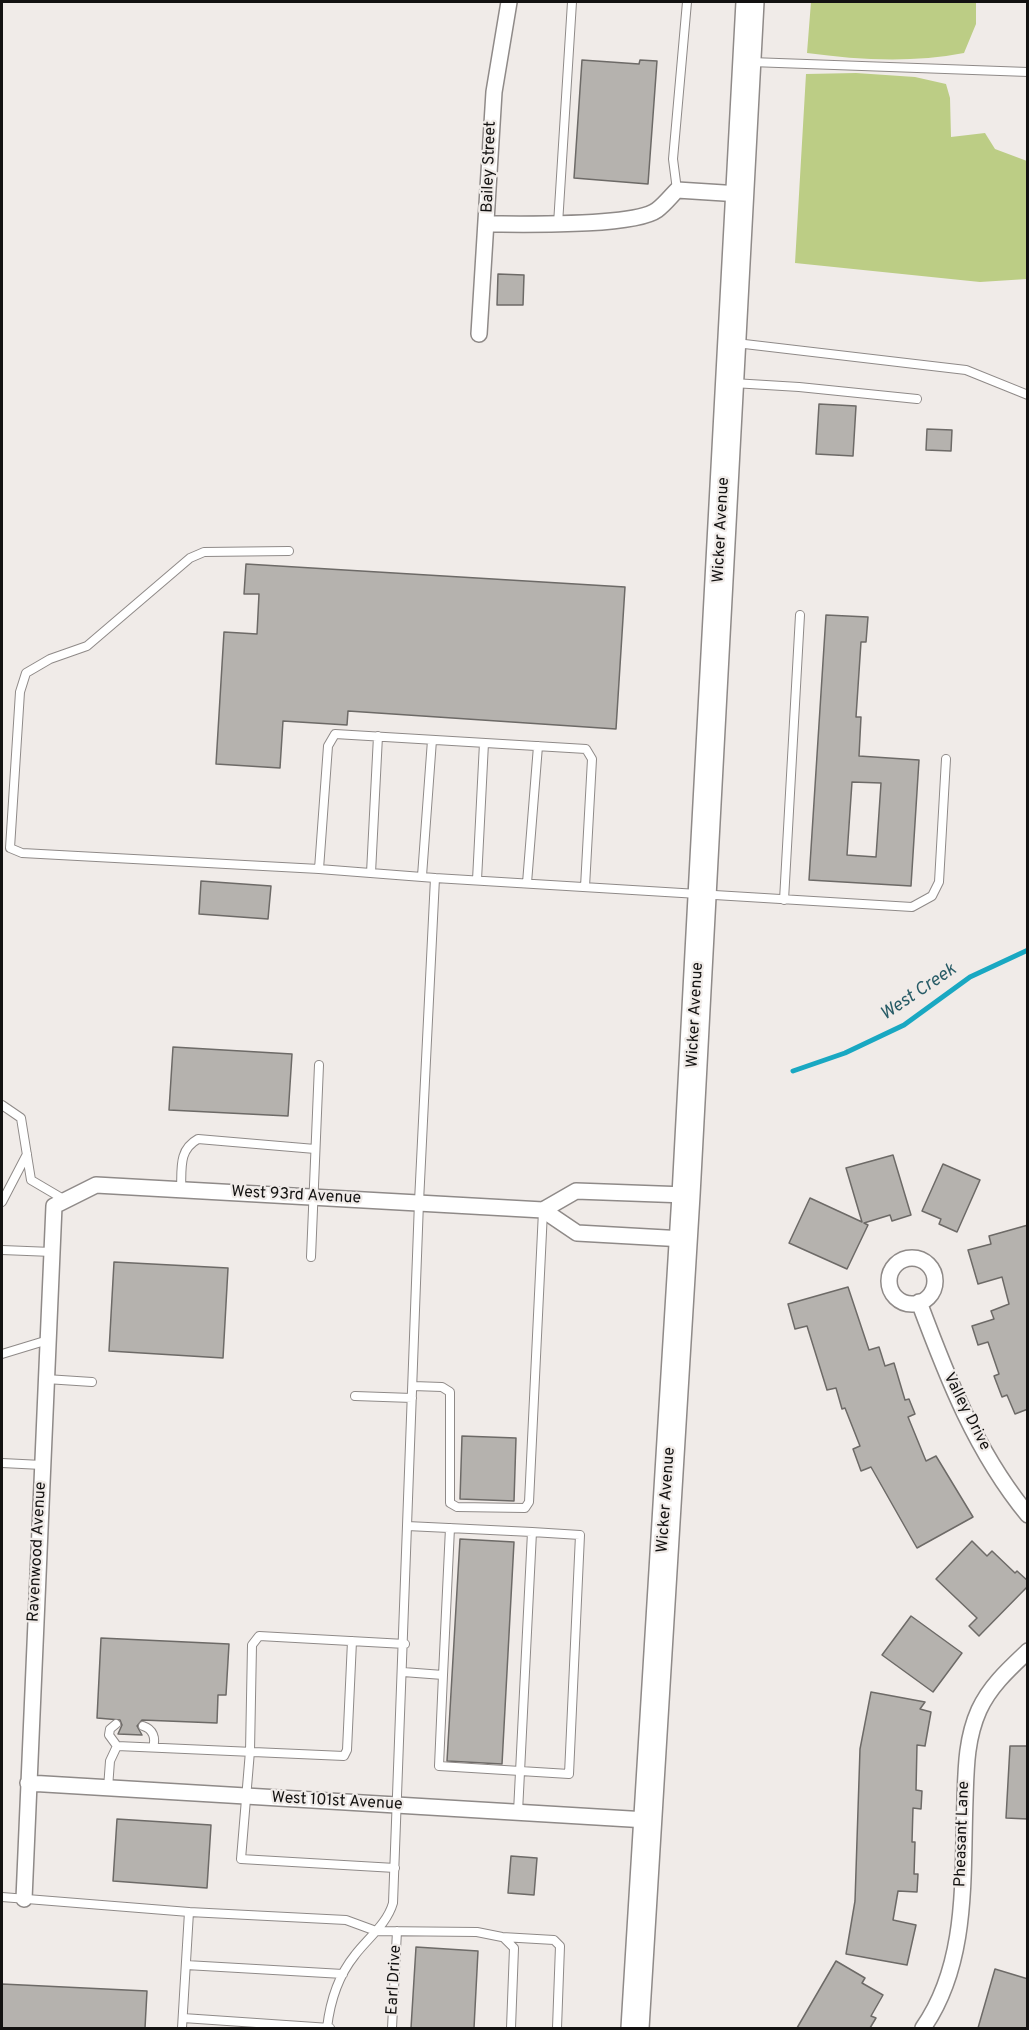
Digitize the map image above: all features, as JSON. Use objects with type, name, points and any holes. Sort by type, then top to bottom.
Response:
[{"type":"highway","name":"Wicker Avenue","points":[[635,2028],[684,1239],[750,2]]},
{"type":"street","name":"Bailey Street","points":[[479,334],[488,224],[487,174],[494,92],[509,2]]},
{"type":"street","points":[[488,224],[558,224],[638,219],[657,210],[677,190],[740,194]]},
{"type":"street","name":"West 93rd Avenue","points":[[60,1203],[96,1185],[543,1210]]},
{"type":"street","points":[[684,1239],[577,1233],[543,1210],[576,1191],[686,1195]]},
{"type":"street","name":"Ravenwood Avenue","points":[[24,1899],[52,1252],[60,1203]]},
{"type":"street","name":"Valley Drive","points":[[919,1302],[954,1395],[998,1475],[1028,1515]]},
{"type":"street","name":"Pheasant Lane","points":[[922,2028],[944,1990],[958,1937],[966,1767],[970,1736],[986,1697],[1028,1651]]},
{"type":"street","name":"West 101st Avenue","points":[[28,1783],[647,1820]]},
{"type":"lane","points":[[558,224],[572,2]]},
{"type":"lane","points":[[677,190],[673,159],[687,2]]},
{"type":"lane","points":[[747,62],[1028,72]]},
{"type":"lane","points":[[732,343],[966,370],[1028,395]]},
{"type":"lane","points":[[730,383],[799,387],[917,399]]},
{"type":"lane","points":[[289,551],[204,552],[190,558],[87,646],[50,659],[26,673],[20,692],[10,848],[22,853],[319,869],[912,907],[932,896],[939,882],[946,759]]},
{"type":"lane","points":[[784,900],[800,615]]},
{"type":"lane","points":[[319,869],[328,746],[335,734],[586,749],[592,759],[585,887]]},
{"type":"lane","points":[[371,873],[378,736]]},
{"type":"lane","points":[[422,876],[432,740]]},
{"type":"lane","points":[[477,880],[484,743]]},
{"type":"lane","points":[[527,883],[538,746]]},
{"type":"lane","points":[[183,2018],[328,2028],[334,1996],[343,1974],[355,1955],[386,1919],[393,1903],[405,1644],[419,1202],[435,878]]},
{"type":"lane","points":[[311,1257],[319,1065]]},
{"type":"lane","points":[[2,1105],[21,1118],[31,1180],[60,1203]]},
{"type":"lane","points":[[181,1190],[182,1155],[188,1145],[198,1139],[315,1149]]},
{"type":"lane","points":[[2,1202],[27,1154]]},
{"type":"lane","points":[[413,1386],[442,1387],[450,1392],[450,1503],[457,1507],[525,1508],[528,1502],[543,1210]]},
{"type":"lane","points":[[2,1250],[52,1252]]},
{"type":"lane","points":[[2,1354],[48,1340]]},
{"type":"lane","points":[[46,1379],[92,1382]]},
{"type":"lane","points":[[355,1396],[412,1398]]},
{"type":"lane","points":[[2,1463],[42,1465]]},
{"type":"lane","points":[[407,1526],[450,1528],[532,1532],[580,1535],[569,1774],[439,1766],[450,1528]]},
{"type":"lane","points":[[518,1812],[532,1532]]},
{"type":"lane","points":[[395,1868],[241,1858],[250,1751],[252,1645],[254,1640],[259,1636],[405,1644]]},
{"type":"lane","points":[[116,1724],[109,1732],[110,1738],[117,1746],[344,1756],[347,1750],[352,1641]]},
{"type":"lane","points":[[403,1672],[443,1675]]},
{"type":"lane","points":[[143,1726],[150,1729],[154,1736],[153,1747]]},
{"type":"lane","points":[[108,1788],[110,1761],[117,1746]]},
{"type":"lane","points":[[2,1897],[189,1912],[346,1920],[376,1931],[477,1932],[502,1937],[554,1940],[560,1946],[557,2028]]},
{"type":"lane","points":[[183,2028],[189,1912]]},
{"type":"lane","name":"Earl Drive","points":[[392,2028],[397,1931]]},
{"type":"lane","points":[[502,1937],[514,1948],[511,2028]]},
{"type":"lane","points":[[186,1965],[343,1974]]},
{"type":"green space","points":[[811,2],[976,2],[976,24],[964,53],[925,58],[885,59],[807,53]]},
{"type":"green space","points":[[856,73],[915,77],[946,84],[950,98],[951,137],[985,133],[995,149],[1027,161],[1027,279],[980,282],[795,263],[806,74]]},
{"type":"building","points":[[582,60],[639,64],[640,60],[657,61],[648,184],[574,178]]},
{"type":"building","points":[[498,274],[524,275],[523,305],[497,305]]},
{"type":"building","points":[[819,404],[856,406],[853,456],[816,454]]},
{"type":"building","points":[[927,429],[952,430],[951,451],[926,450]]},
{"type":"building","points":[[246,564],[625,587],[616,729],[348,711],[347,725],[283,721],[280,768],[216,764],[224,632],[257,634],[259,594],[244,594]]},
{"type":"building","points":[[826,615],[868,617],[866,642],[861,642],[856,717],[861,717],[859,756],[919,760],[911,886],[809,880]],"holes":[[[852,782],[881,783],[876,857],[847,855]]]},
{"type":"building","points":[[201,881],[271,886],[268,919],[199,914]]},
{"type":"building","points":[[173,1047],[292,1054],[288,1116],[169,1110]]},
{"type":"building","points":[[893,1155],[911,1215],[892,1221],[890,1215],[864,1223],[868,1225],[847,1269],[789,1243],[810,1198],[862,1222],[846,1168]]},
{"type":"building","points":[[943,1164],[980,1180],[957,1232],[939,1224],[941,1219],[922,1211]]},
{"type":"building","points":[[1028,1225],[1028,1409],[1015,1414],[1007,1395],[1002,1397],[994,1376],[999,1374],[988,1342],[978,1345],[972,1326],[994,1319],[991,1311],[1009,1304],[1002,1277],[978,1284],[968,1250],[991,1244],[989,1236]]},
{"type":"building","points":[[114,1262],[228,1268],[223,1358],[109,1351]]},
{"type":"building","points":[[848,1287],[869,1350],[879,1347],[885,1366],[894,1363],[905,1400],[909,1399],[915,1414],[908,1417],[926,1461],[936,1456],[973,1517],[917,1548],[871,1467],[861,1471],[853,1449],[860,1446],[845,1408],[842,1409],[836,1388],[827,1390],[807,1326],[795,1329],[788,1304]]},
{"type":"building","points":[[462,1436],[516,1438],[514,1501],[460,1499]]},
{"type":"building","points":[[460,1539],[514,1542],[502,1764],[447,1761]]},
{"type":"building","points":[[972,1541],[987,1556],[992,1551],[1015,1573],[1017,1571],[1028,1581],[1028,1586],[979,1636],[969,1626],[977,1618],[936,1579]]},
{"type":"building","points":[[911,1616],[962,1653],[933,1692],[882,1655]]},
{"type":"building","points":[[101,1638],[229,1644],[226,1695],[218,1695],[217,1723],[142,1720],[137,1726],[142,1735],[118,1734],[122,1725],[120,1720],[97,1718]]},
{"type":"building","points":[[871,1692],[925,1702],[920,1709],[931,1712],[925,1746],[917,1745],[916,1790],[922,1791],[921,1809],[913,1808],[912,1842],[915,1842],[914,1874],[918,1874],[917,1892],[898,1891],[893,1920],[916,1925],[907,1965],[846,1954],[855,1901],[860,1749]]},
{"type":"building","points":[[1010,1746],[1028,1746],[1028,1819],[1006,1818]]},
{"type":"building","points":[[117,1819],[211,1825],[207,1888],[113,1881]]},
{"type":"building","points":[[511,1856],[537,1858],[534,1895],[508,1893]]},
{"type":"building","points":[[416,1947],[478,1951],[474,2028],[411,2028]]},
{"type":"building","points":[[836,1961],[865,1978],[862,1983],[883,1995],[871,2016],[876,2018],[870,2028],[797,2028]]},
{"type":"building","points":[[995,1969],[1028,1979],[1028,2028],[978,2028]]},
{"type":"building","points":[[2,1984],[147,1991],[145,2028],[2,2028]]},
{"type":"waterway","name":"West Creek","points":[[793,1071],[845,1053],[904,1025],[970,977],[1028,950]]}]
